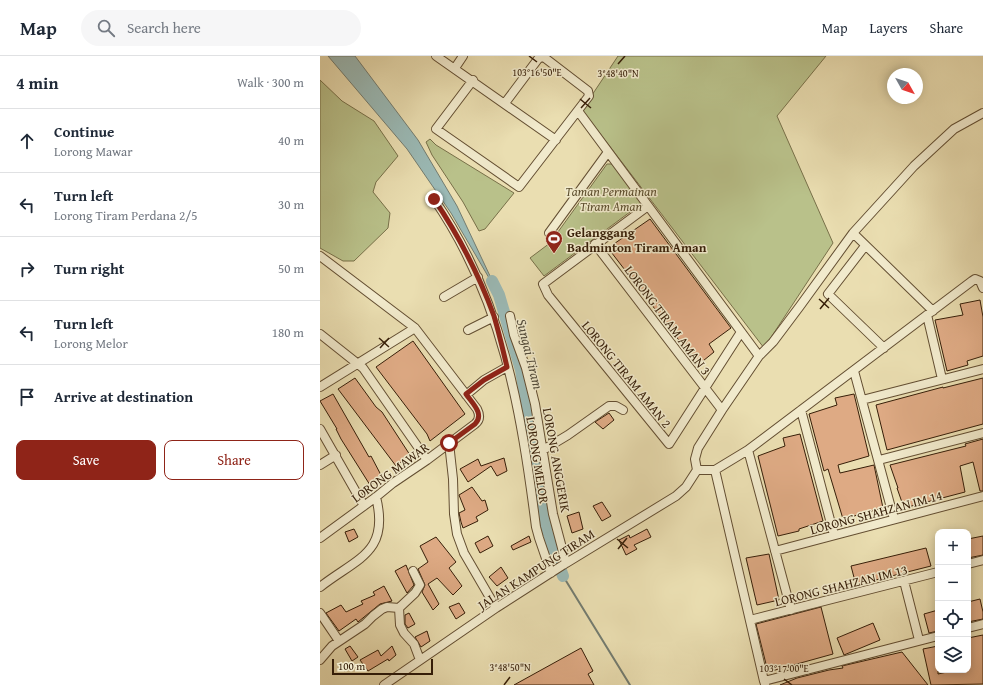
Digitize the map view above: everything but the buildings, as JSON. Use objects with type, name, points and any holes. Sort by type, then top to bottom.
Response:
[{"type":"street","points":[[436,56],[473,80],[556,140]]},
{"type":"street","points":[[454,68],[463,56]]},
{"type":"street","points":[[473,80],[436,129],[519,187],[589,96],[588,91],[545,58],[542,58],[538,59],[505,103]]},
{"type":"street","points":[[578,111],[759,356]]},
{"type":"street","points":[[983,113],[954,129],[914,166],[853,233],[773,342],[759,356],[722,410],[698,448],[695,459],[697,470],[715,470],[748,450],[975,279],[980,281],[983,288]]},
{"type":"street","points":[[549,233],[608,152]]},
{"type":"street","name":"LORONG MELOR","points":[[434,199],[466,251],[494,317],[516,399],[527,458],[536,527],[539,538],[559,567]]},
{"type":"street","points":[[595,244],[648,206]]},
{"type":"street","points":[[853,233],[930,313],[942,379]]},
{"type":"street","name":"LORONG TIRAM AMAN 2","points":[[595,244],[543,284],[548,295],[669,444],[705,389]]},
{"type":"street","name":"LORONG TIRAM AMAN 3","points":[[595,244],[722,410]]},
{"type":"street","points":[[865,246],[828,294],[884,348]]},
{"type":"street","points":[[321,257],[415,328],[466,394],[484,380],[507,367]]},
{"type":"street","points":[[444,298],[478,277]]},
{"type":"street","name":"LORONG ANGGERIK","points":[[510,316],[514,335],[526,368],[535,404],[554,514],[559,567]]},
{"type":"street","points":[[468,330],[494,317]]},
{"type":"street","points":[[320,387],[415,328]]},
{"type":"street","points":[[705,389],[741,332]]},
{"type":"street","points":[[320,334],[363,368],[427,460]]},
{"type":"street","points":[[862,400],[983,369]]},
{"type":"street","points":[[854,371],[894,519]]},
{"type":"street","name":"LORONG MAWAR","points":[[320,538],[475,424],[478,420],[478,413],[466,394]]},
{"type":"street","points":[[543,450],[584,425],[609,406],[616,406],[623,410]]},
{"type":"street","points":[[801,410],[834,535]]},
{"type":"street","points":[[320,429],[364,506]]},
{"type":"street","points":[[879,460],[983,433]]},
{"type":"street","points":[[449,443],[453,479],[454,514],[457,534],[464,553],[496,608]]},
{"type":"street","points":[[748,450],[791,610]]},
{"type":"street","points":[[320,465],[336,455]]},
{"type":"street","name":"JALAN KAMPUNG TIRAM","points":[[384,685],[496,608],[559,567],[676,496],[686,487],[697,470]]},
{"type":"street","points":[[715,470],[764,683],[935,637]]},
{"type":"street","name":"LORONG SHAHZAN IM 14","points":[[775,551],[983,496]]},
{"type":"street","points":[[320,587],[366,554],[377,538],[380,524],[380,512],[376,497]]},
{"type":"street","points":[[971,563],[983,560]]},
{"type":"street","points":[[413,571],[419,582],[418,588],[399,608],[400,625],[404,633],[414,644],[420,660]]},
{"type":"street","name":"LORONG SHAHZAN IM 13","points":[[750,620],[935,573]]},
{"type":"street","points":[[904,581],[919,640]]},
{"type":"street","points":[[320,660],[332,646],[365,624],[382,609],[387,607],[399,608]]},
{"type":"street","points":[[320,613],[339,641]]},
{"type":"street","points":[[971,627],[983,624]]},
{"type":"green space","points":[[618,56],[826,56],[777,116],[833,243],[764,348],[582,110]]},
{"type":"green space","points":[[320,80],[342,101],[374,121],[398,156],[376,182],[373,192],[390,213],[388,228],[354,261],[343,261],[320,248]]},
{"type":"green space","points":[[430,139],[436,145],[514,193],[485,229],[479,231],[463,202],[432,155],[426,142]]},
{"type":"green space","name":"Taman Permainan Tiram Aman","points":[[607,164],[615,164],[642,203],[544,276],[530,258],[550,243]]},
{"type":"water","points":[[328,56],[355,56],[418,140],[457,206],[499,295],[451,213],[407,149]]},
{"type":"waterway","name":"Sungai Tiram","points":[[492,281],[499,295],[521,370],[547,533],[563,576]]},
{"type":"waterway","name":"Sungai Tiram","points":[[563,576],[630,685]]},
{"type":"place","name":"Gelanggang Badminton Tiram Aman","points":[[554,254]]},
{"type":"route","points":[[434,199],[466,251],[478,277],[494,317],[507,367],[484,380],[466,394],[477,409],[479,416],[477,423],[449,443]]}]
